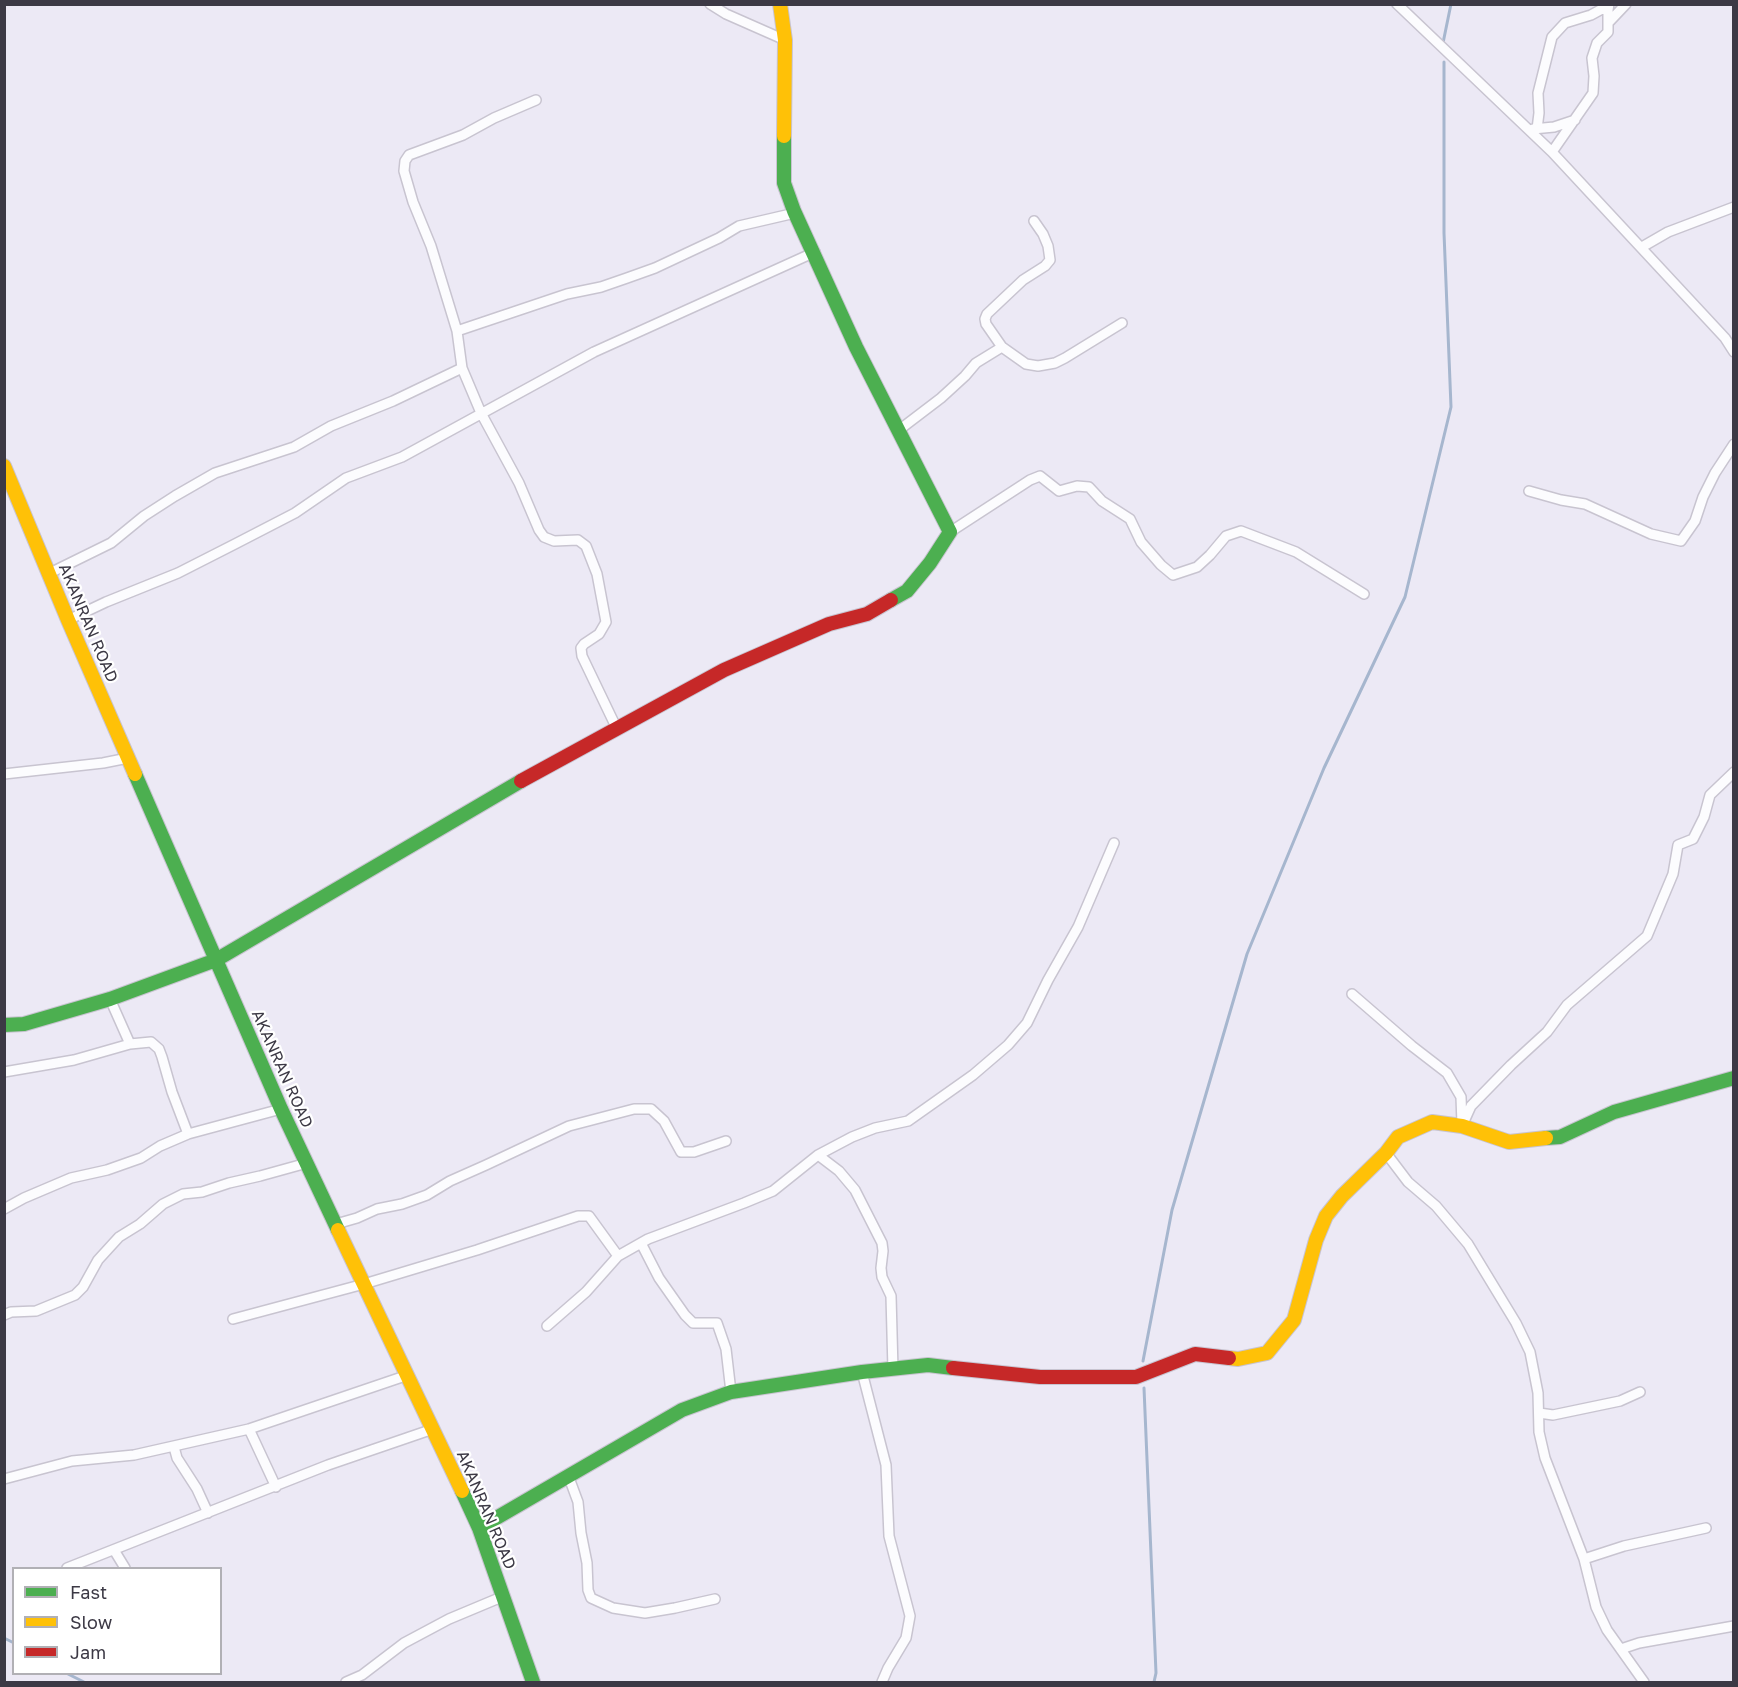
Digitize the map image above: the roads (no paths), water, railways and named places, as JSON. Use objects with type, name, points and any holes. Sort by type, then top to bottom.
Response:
[{"type":"street","points":[[710,4],[726,14],[785,40]]},
{"type":"street","points":[[780,4],[785,40],[784,183],[795,213],[856,347],[950,532]]},
{"type":"street","points":[[1397,4],[1532,129],[1725,338],[1734,352]]},
{"type":"street","points":[[1608,22],[1626,4]]},
{"type":"street","points":[[1532,129],[1539,113],[1538,93],[1552,37],[1565,23],[1608,7],[1608,32],[1597,43],[1592,58],[1593,93],[1552,152]]},
{"type":"street","points":[[536,100],[494,118],[463,135],[409,155],[404,171],[458,331],[462,368],[481,413],[519,483],[544,537],[554,541],[578,540],[586,546],[597,574],[606,622],[599,634],[581,648],[582,656],[617,729]]},
{"type":"street","points":[[1532,129],[1554,127],[1576,120]]},
{"type":"street","points":[[1642,248],[1668,232],[1734,207]]},
{"type":"street","points":[[458,331],[567,294],[601,286],[655,268],[739,226],[795,213]]},
{"type":"street","points":[[1034,221],[1048,246],[1050,260],[1045,266],[1023,280],[987,314],[986,324],[1002,347],[1026,364],[1038,366],[1055,363],[1122,323]]},
{"type":"street","points":[[68,620],[178,573],[235,544],[294,513],[346,478],[402,457],[594,352],[814,252]]},
{"type":"street","points":[[899,430],[941,398],[976,363],[1002,347]]},
{"type":"street","points":[[50,573],[111,543],[144,516],[215,473],[294,447],[331,426],[393,401],[462,368]]},
{"type":"street","points":[[1528,491],[1585,504],[1652,534],[1681,541],[1695,521],[1702,497],[1715,473],[1734,444]]},
{"type":"street","name":"AKANRAN ROAD","points":[[4,466],[68,620],[281,1109],[479,1528],[533,1683]]},
{"type":"street","points":[[4,1025],[24,1024],[110,999],[216,960],[361,876],[493,795],[724,670],[829,624],[867,614],[907,591],[930,563],[950,532],[1030,480],[1040,476],[1059,490],[1077,486],[1089,487],[1102,501],[1130,519],[1141,542],[1173,575],[1197,567],[1226,536],[1241,531],[1296,552],[1364,594]]},
{"type":"street","points":[[4,774],[128,758]]},
{"type":"street","points":[[1462,1126],[1471,1106],[1547,1032],[1568,1005],[1647,936],[1673,874],[1678,845],[1693,839],[1704,818],[1710,795],[1734,772]]},
{"type":"street","points":[[547,1326],[586,1292],[618,1256],[641,1243],[773,1191],[818,1155],[875,1128],[908,1121],[973,1075],[1008,1045],[1027,1023],[1078,927],[1114,843]]},
{"type":"street","points":[[1352,994],[1447,1073],[1461,1097],[1462,1126]]},
{"type":"street","points":[[110,999],[130,1044]]},
{"type":"street","points":[[4,1072],[74,1060],[130,1044],[151,1042],[159,1049],[188,1134]]},
{"type":"street","points":[[479,1528],[682,1410],[731,1392],[861,1372],[928,1365],[1040,1377],[1136,1377],[1195,1354],[1238,1359],[1267,1353],[1294,1320],[1316,1240],[1326,1216],[1350,1188],[1386,1153],[1398,1137],[1431,1122],[1462,1126],[1509,1142],[1560,1137],[1614,1112],[1734,1078]]},
{"type":"street","points":[[4,1209],[72,1178],[107,1170],[141,1158],[160,1146],[188,1134],[281,1109]]},
{"type":"street","points":[[336,1224],[427,1195],[450,1181],[569,1126],[634,1109],[651,1109],[664,1121],[681,1152],[694,1152],[726,1142]]},
{"type":"street","points":[[1386,1153],[1408,1182],[1436,1206],[1468,1244],[1530,1352],[1538,1393],[1539,1432],[1545,1458],[1584,1559],[1596,1607],[1607,1630],[1644,1683]]},
{"type":"street","points":[[818,1155],[839,1171],[855,1190],[882,1243],[884,1251],[882,1276],[891,1296],[893,1370]]},
{"type":"street","points":[[4,1314],[36,1311],[75,1295],[83,1287],[98,1260],[119,1237],[140,1224],[163,1204],[183,1194],[202,1192],[307,1163]]},
{"type":"street","points":[[233,1319],[364,1284],[477,1250],[578,1216],[589,1216],[618,1256]]},
{"type":"street","points":[[641,1243],[659,1278],[684,1315],[693,1323],[717,1323],[726,1349],[731,1392]]},
{"type":"street","points":[[861,1372],[886,1465],[889,1536],[910,1616],[906,1638],[882,1683]]},
{"type":"street","points":[[4,1479],[72,1461],[134,1455],[249,1429],[408,1375]]},
{"type":"street","points":[[1539,1413],[1553,1415],[1620,1401],[1640,1392]]},
{"type":"street","points":[[249,1429],[276,1487]]},
{"type":"street","points":[[72,1567],[328,1466],[433,1429]]},
{"type":"street","points":[[174,1447],[177,1458],[197,1488],[208,1513]]},
{"type":"street","points":[[568,1475],[578,1502],[587,1563],[588,1590],[591,1598],[613,1608],[645,1612],[715,1599]]},
{"type":"street","points":[[1584,1559],[1624,1546],[1706,1528]]},
{"type":"street","points":[[114,1550],[124,1567]]},
{"type":"street","points":[[346,1683],[362,1675],[404,1643],[449,1619],[504,1596]]},
{"type":"street","points":[[1621,1648],[1734,1626]]},
{"type":"waterway","points":[[1443,43],[1451,4]]},
{"type":"waterway","points":[[1143,1361],[1172,1210],[1247,954],[1324,768],[1405,597],[1451,407],[1444,233],[1444,62]]},
{"type":"waterway","points":[[1144,1388],[1156,1673],[1154,1682]]},
{"type":"waterway","points":[[4,1638],[12,1642]]},
{"type":"waterway","points":[[70,1675],[84,1682]]}]
